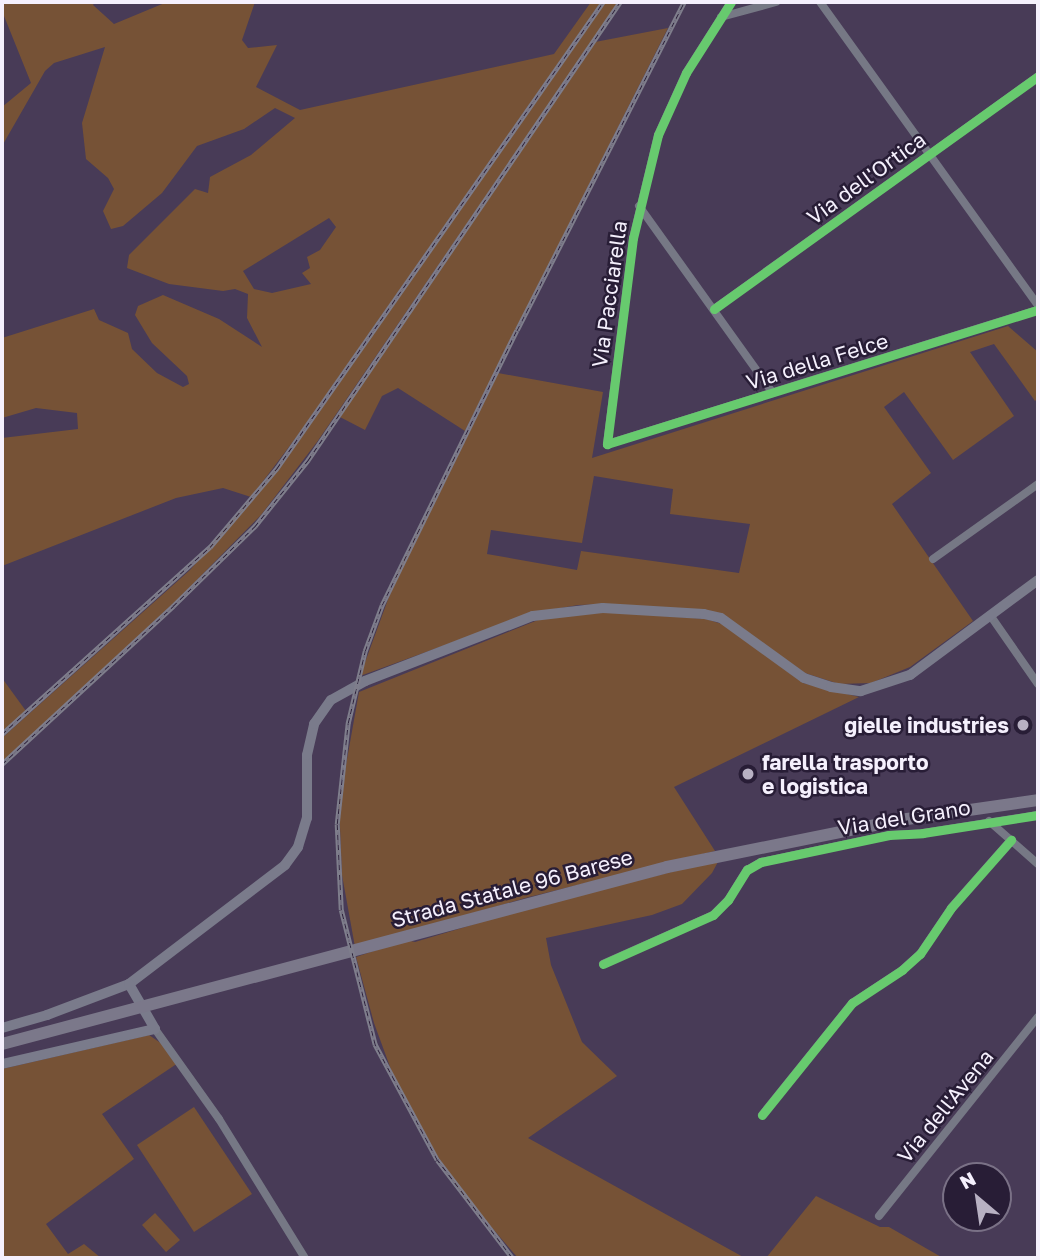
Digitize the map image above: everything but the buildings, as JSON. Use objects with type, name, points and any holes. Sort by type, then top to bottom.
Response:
[{"type":"main road","points":[[2,1028],[47,1015],[129,984],[285,865],[298,847],[307,818],[310,738],[319,714],[340,693],[365,681],[533,616],[603,608],[704,614],[721,618],[804,678],[831,687],[861,691],[909,675],[1038,580]]},
{"type":"main road","name":"Strada Statale 96 Barese","points":[[2,1044],[667,867],[900,820],[1038,800]]},
{"type":"main road","points":[[2,1064],[155,1028],[129,984]]},
{"type":"street","name":"Via Pacciarella","points":[[607,444],[639,206],[658,135],[686,73],[731,2]]},
{"type":"street","points":[[721,16],[776,2]]},
{"type":"street","points":[[820,2],[1038,308]]},
{"type":"street","name":"Via dell'Ortica","points":[[714,309],[1038,76]]},
{"type":"street","points":[[639,206],[773,393]]},
{"type":"street","name":"Via della Felce","points":[[607,444],[1038,308]]},
{"type":"street","points":[[933,559],[1038,484]]},
{"type":"street","points":[[990,615],[1038,684]]},
{"type":"street","name":"Via del Grano","points":[[603,964],[713,915],[728,900],[747,870],[761,862],[877,837],[923,833],[1038,815]]},
{"type":"street","points":[[989,821],[1038,864]]},
{"type":"street","points":[[762,1115],[852,1003],[902,970],[920,954],[955,903],[1011,840]]},
{"type":"street","name":"Via dell'Avena","points":[[879,1216],[1038,1017]]},
{"type":"street","points":[[155,1028],[219,1119],[305,1258]]},
{"type":"shaded area","points":[[2,2],[95,2],[93,5],[114,24],[167,2],[255,2],[242,40],[248,48],[277,45],[256,87],[300,110],[554,54],[591,2],[601,2],[298,435],[251,497],[223,488],[176,498],[2,566],[2,438],[78,429],[77,413],[36,408],[2,418],[2,338],[94,309],[99,320],[128,333],[132,349],[157,373],[183,387],[189,384],[187,376],[152,343],[135,315],[138,306],[163,295],[219,319],[262,347],[247,318],[248,294],[235,289],[223,291],[169,284],[127,268],[129,255],[195,189],[208,193],[210,177],[251,155],[295,118],[275,108],[244,129],[197,146],[162,193],[123,226],[111,229],[103,211],[114,189],[108,178],[86,159],[82,123],[105,47],[54,63],[45,71],[2,146],[2,107],[31,83],[2,11]],"holes":[[[329,218],[336,227],[320,250],[307,257],[310,268],[302,273],[311,284],[272,293],[254,289],[243,271]]]},
{"type":"shaded area","points":[[605,2],[619,2],[317,442],[261,515],[177,600],[2,762],[2,738],[190,570],[283,462]]},
{"type":"shaded area","points":[[668,28],[465,431],[398,388],[382,396],[365,430],[338,416],[595,42]]},
{"type":"shaded area","points":[[1008,326],[1038,352],[1038,398],[1035,401],[994,344],[970,352],[1014,416],[953,460],[904,392],[884,407],[931,473],[892,504],[973,621],[910,667],[871,683],[839,684],[805,673],[720,613],[610,604],[578,605],[533,613],[360,676],[398,572],[498,373],[603,392],[592,458]],"holes":[[[594,476],[673,489],[670,514],[750,524],[739,573],[581,551],[577,570],[487,554],[491,530],[582,543]]]},
{"type":"shaded area","points":[[610,612],[706,619],[725,625],[803,683],[859,697],[674,787],[715,851],[529,897],[355,947],[342,875],[339,804],[359,692],[543,618]]},
{"type":"shaded area","points":[[2,678],[26,711],[2,732]]},
{"type":"shaded area","points":[[719,860],[712,873],[682,904],[652,915],[546,938],[551,965],[582,1042],[617,1076],[528,1138],[745,1258],[518,1258],[461,1192],[437,1156],[393,1075],[374,1023],[356,957],[406,940],[415,942],[532,907]]},
{"type":"shaded area","points":[[149,1035],[165,1046],[178,1063],[102,1114],[134,1159],[46,1224],[68,1254],[84,1244],[101,1258],[2,1258],[2,1069]]},
{"type":"shaded area","points":[[194,1107],[252,1194],[194,1232],[137,1145]]},
{"type":"shaded area","points":[[816,1196],[880,1227],[889,1227],[943,1258],[766,1258]]},
{"type":"shaded area","points":[[155,1213],[180,1240],[166,1252],[142,1225]]},
{"type":"railway","points":[[2,734],[210,547],[277,468],[603,2]]},
{"type":"railway","points":[[2,764],[255,526],[308,460],[620,2]]},
{"type":"railway","points":[[512,1258],[437,1160],[375,1045],[341,910],[337,824],[348,723],[365,651],[382,605],[517,330],[684,2]]},
{"type":"cycle path","points":[[731,2],[686,73],[658,135],[633,238],[607,444],[1038,310]]},
{"type":"cycle path","points":[[714,309],[1038,76]]},
{"type":"cycle path","points":[[603,964],[713,915],[728,900],[747,870],[761,862],[889,835],[923,833],[1038,815]]},
{"type":"cycle path","points":[[762,1115],[852,1003],[902,970],[920,954],[951,908],[1011,840]]},
{"type":"place","name":"gielle industries","points":[[1023,725]]},
{"type":"place","name":"farella trasporto e logistica","points":[[748,774]]}]
